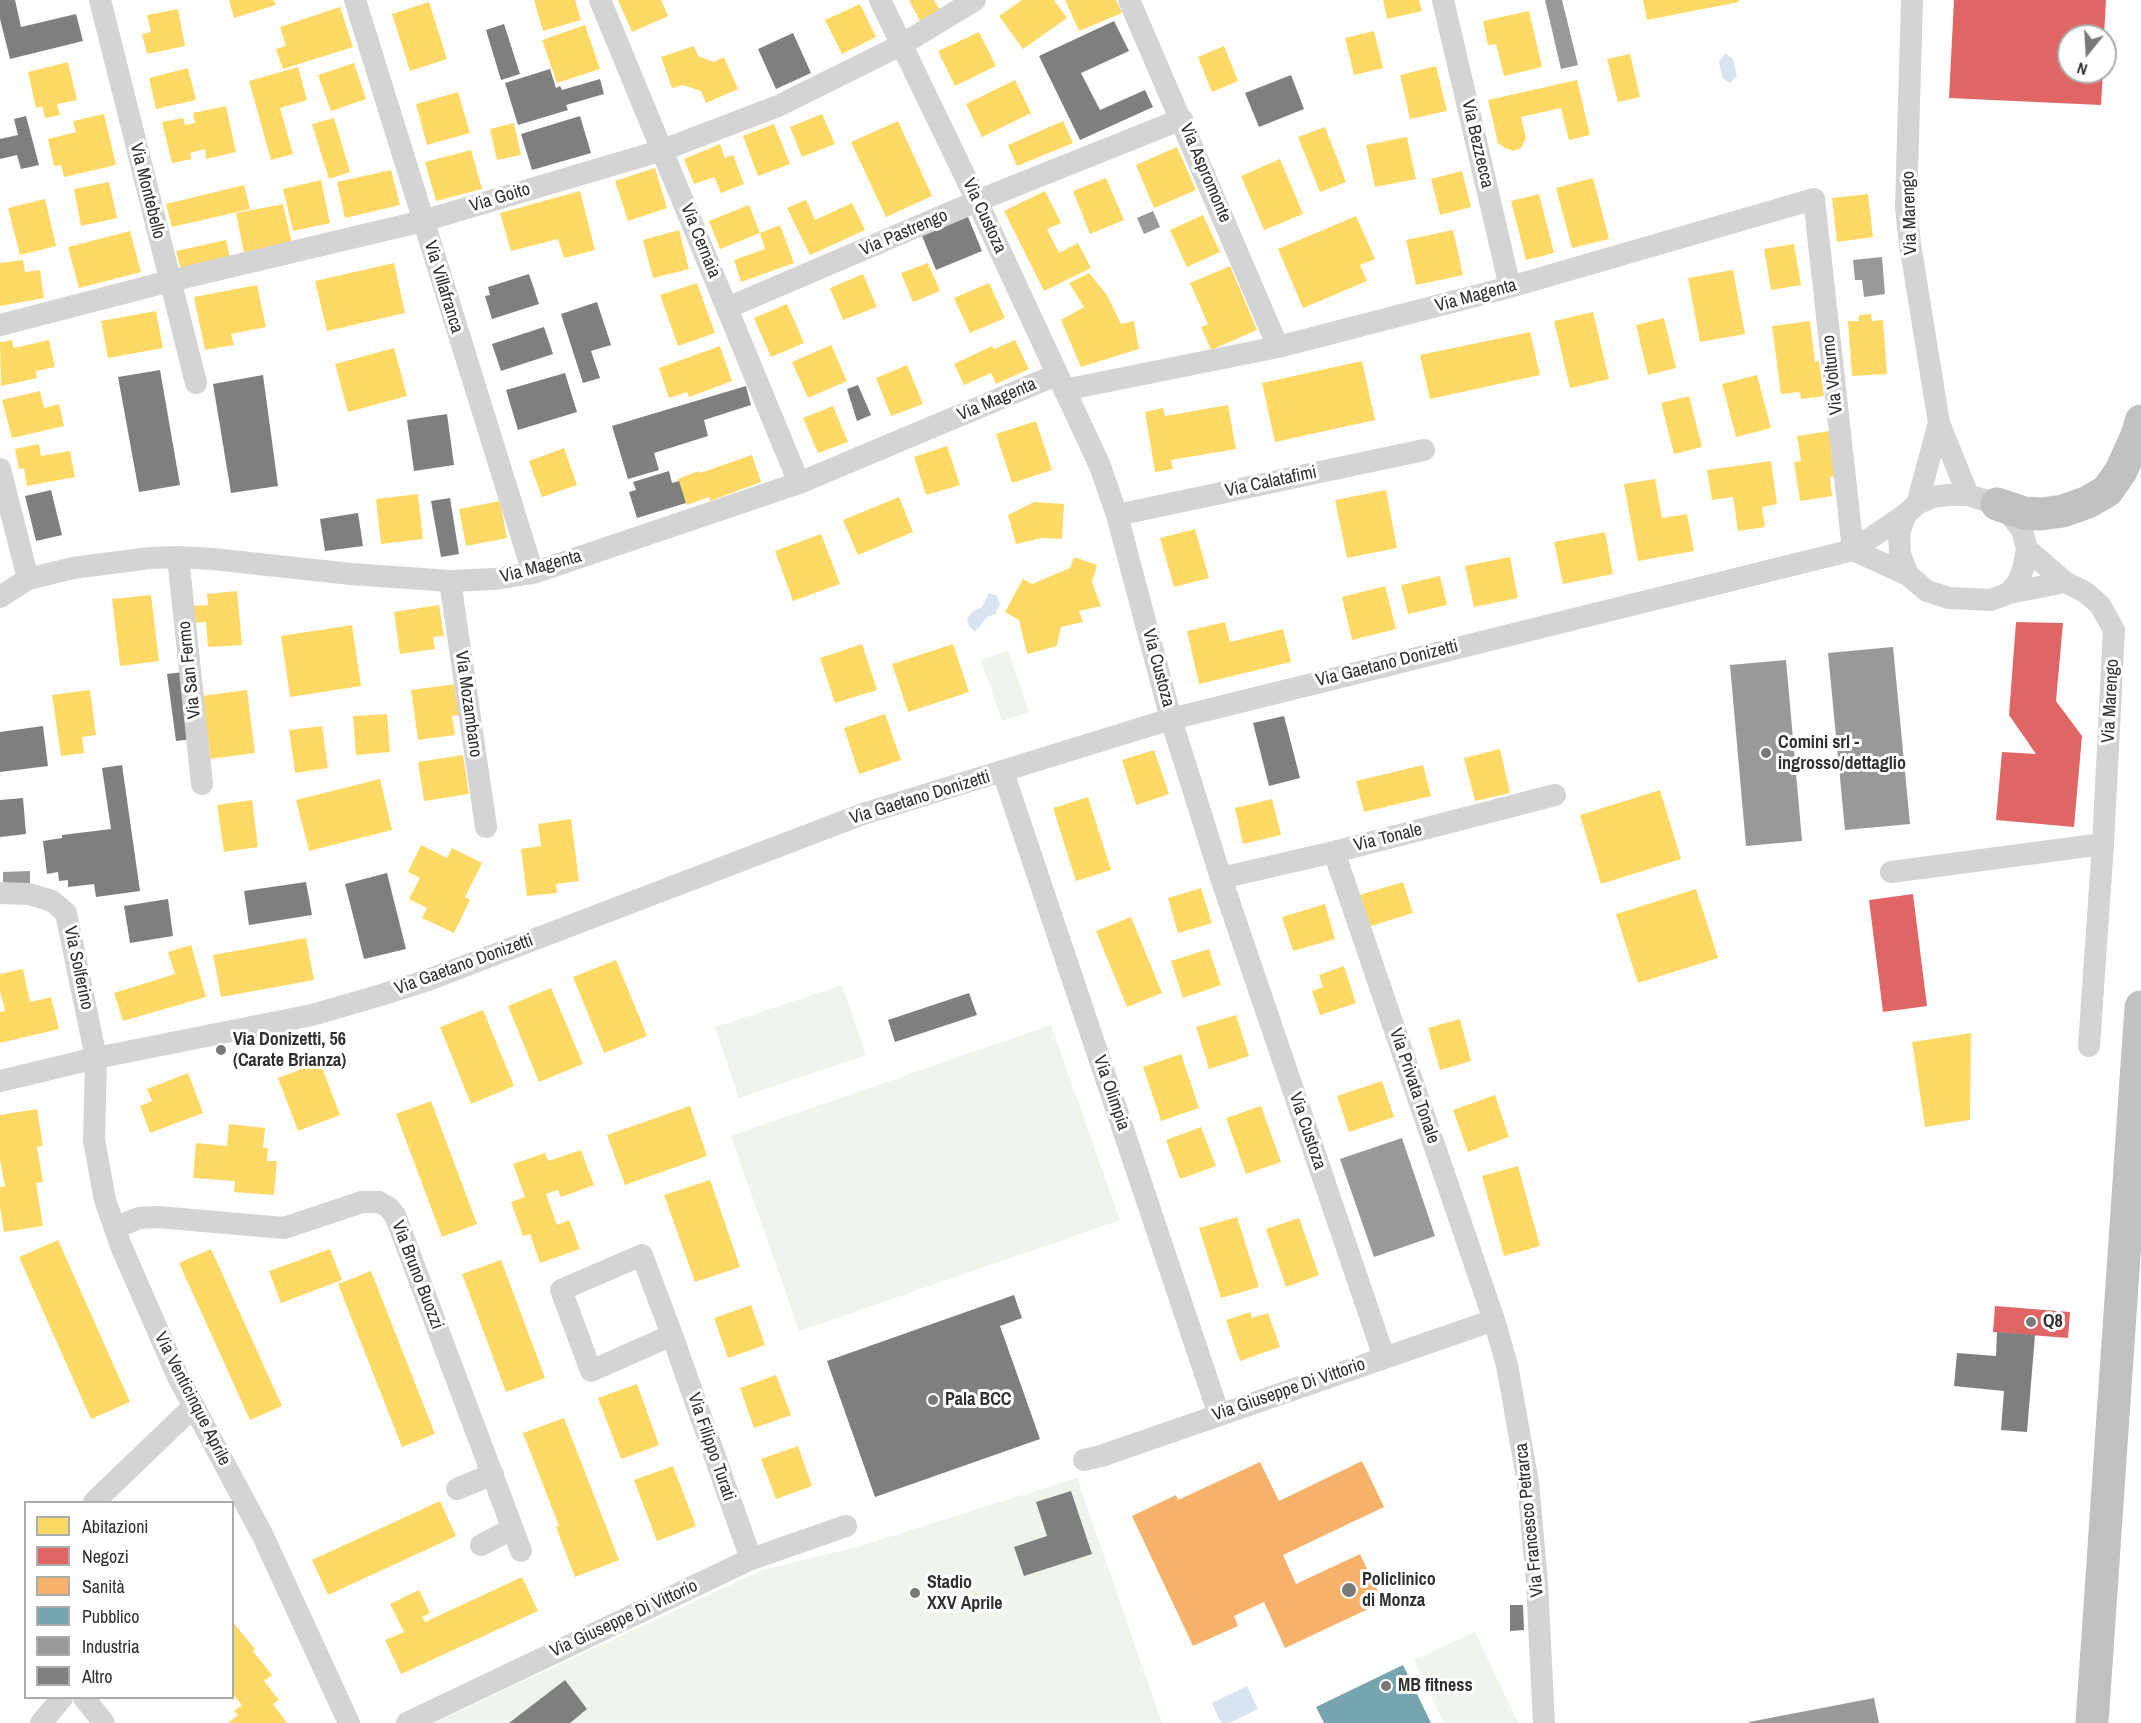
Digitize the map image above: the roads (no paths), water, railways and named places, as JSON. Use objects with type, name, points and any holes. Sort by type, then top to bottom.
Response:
[{"type":"highway","points":[[1982,499],[2024,513],[2041,514],[2063,512],[2088,502],[2107,491],[2121,471],[2141,421]]},
{"type":"highway","points":[[2092,1723],[2141,1007]]},
{"type":"street","name":"Via Montebello","points":[[100,0],[196,383]]},
{"type":"street","name":"Via Villafranca","points":[[355,0],[533,573]]},
{"type":"street","name":"Via Cernaia","points":[[600,0],[799,483]]},
{"type":"street","name":"Via Custoza","points":[[880,0],[977,201],[1100,466],[1117,515],[1171,718],[1221,878],[1384,1358]]},
{"type":"street","name":"Via Goito","points":[[0,325],[170,281],[423,221],[663,150],[778,106],[901,45],[975,0]]},
{"type":"street","name":"Via Aspromonte","points":[[1130,0],[1278,347]]},
{"type":"street","name":"Via Bezzecca","points":[[1443,0],[1510,287]]},
{"type":"street","name":"Via Marengo","points":[[1912,0],[1906,207],[1914,271],[1939,423],[1982,499]]},
{"type":"street","name":"Via Pastrengo","points":[[727,308],[977,201],[1182,119]]},
{"type":"street","name":"Via Magenta","points":[[0,597],[28,579],[74,568],[178,557],[450,581],[495,579],[533,573],[799,483],[1060,382],[1278,347],[1510,287],[1814,199]]},
{"type":"street","name":"Via Volturno","points":[[1814,199],[1852,550]]},
{"type":"street","name":"Via Marengo","points":[[1911,509],[1939,423]]},
{"type":"street","name":"Via Calatafimi","points":[[1117,515],[1424,450]]},
{"type":"street","points":[[0,469],[28,579]]},
{"type":"street","points":[[1908,575],[1900,554],[1899,533],[1911,509],[1933,497],[1982,499],[2012,517],[2022,530],[2027,549],[2024,566],[2018,582],[2009,594]]},
{"type":"street","name":"Via Gaetano Donizetti","points":[[0,1081],[96,1058],[312,1015],[409,986],[863,814],[1171,718],[1852,550],[1911,509]]},
{"type":"street","name":"Via Marengo","points":[[2027,549],[2065,582],[2085,592],[2100,605],[2114,630],[2103,844],[2089,1046]]},
{"type":"street","points":[[1852,550],[1908,575],[1928,591],[1949,598],[1991,600],[2065,582]]},
{"type":"street","name":"Via San Fermo","points":[[178,557],[202,784]]},
{"type":"street","name":"Via Mozambano","points":[[450,581],[486,827]]},
{"type":"street","name":"Via Olimpia","points":[[1003,772],[1219,1415]]},
{"type":"street","name":"Via Tonale","points":[[1221,878],[1334,852],[1555,795]]},
{"type":"street","points":[[1891,872],[2103,844]]},
{"type":"street","name":"Via Privata Tonale","points":[[1334,852],[1494,1320]]},
{"type":"street","name":"Via Solferino","points":[[0,893],[29,894],[52,901],[66,913],[96,1058]]},
{"type":"street","name":"Via Venticinque Aprile","points":[[96,1058],[94,1140],[105,1200],[115,1228],[173,1366],[263,1536],[349,1723]]},
{"type":"street","name":"Via Bruno Buozzi","points":[[115,1228],[139,1218],[158,1217],[284,1228],[362,1202],[379,1202],[388,1207],[395,1215],[521,1551]]},
{"type":"street","name":"Via Filippo Turati","points":[[672,1335],[591,1371],[561,1290],[642,1255],[672,1335],[751,1559]]},
{"type":"street","name":"Via Giuseppe Di Vittorio","points":[[1084,1461],[1494,1320]]},
{"type":"street","name":"Via Francesco Petrarca","points":[[1494,1320],[1512,1386],[1528,1483],[1538,1582],[1544,1723]]},
{"type":"street","points":[[96,1501],[194,1406]]},
{"type":"street","points":[[457,1489],[493,1474]]},
{"type":"street","name":"Via Giuseppe Di Vittorio","points":[[407,1723],[751,1559],[846,1526]]},
{"type":"street","points":[[481,1545],[512,1529]]},
{"type":"street","points":[[41,1723],[61,1699]]},
{"type":"street","points":[[85,1699],[104,1723]]},
{"type":"water","points":[[1726,53],[1733,59],[1737,76],[1730,83],[1722,78],[1719,61]]},
{"type":"water","points":[[989,593],[997,596],[1000,604],[995,614],[987,617],[975,632],[969,626],[967,619],[973,611],[982,607]]},
{"type":"water","points":[[1247,1686],[1258,1709],[1229,1723],[1221,1723],[1212,1703]]},
{"type":"place","name":"Comini srl - ingrosso/dettaglio","points":[[1766,753]]},
{"type":"place","name":"Via Donizetti, 56 (Carate Brianza)","points":[[221,1050]]},
{"type":"place","name":"Q8","points":[[2031,1322]]},
{"type":"place","name":"Pala BCC","points":[[933,1400]]},
{"type":"place","name":"Policlinico di Monza","points":[[1349,1590]]},
{"type":"place","name":"Stadio XXV Aprile","points":[[915,1593]]},
{"type":"place","name":"MB fitness","points":[[1386,1686]]}]
